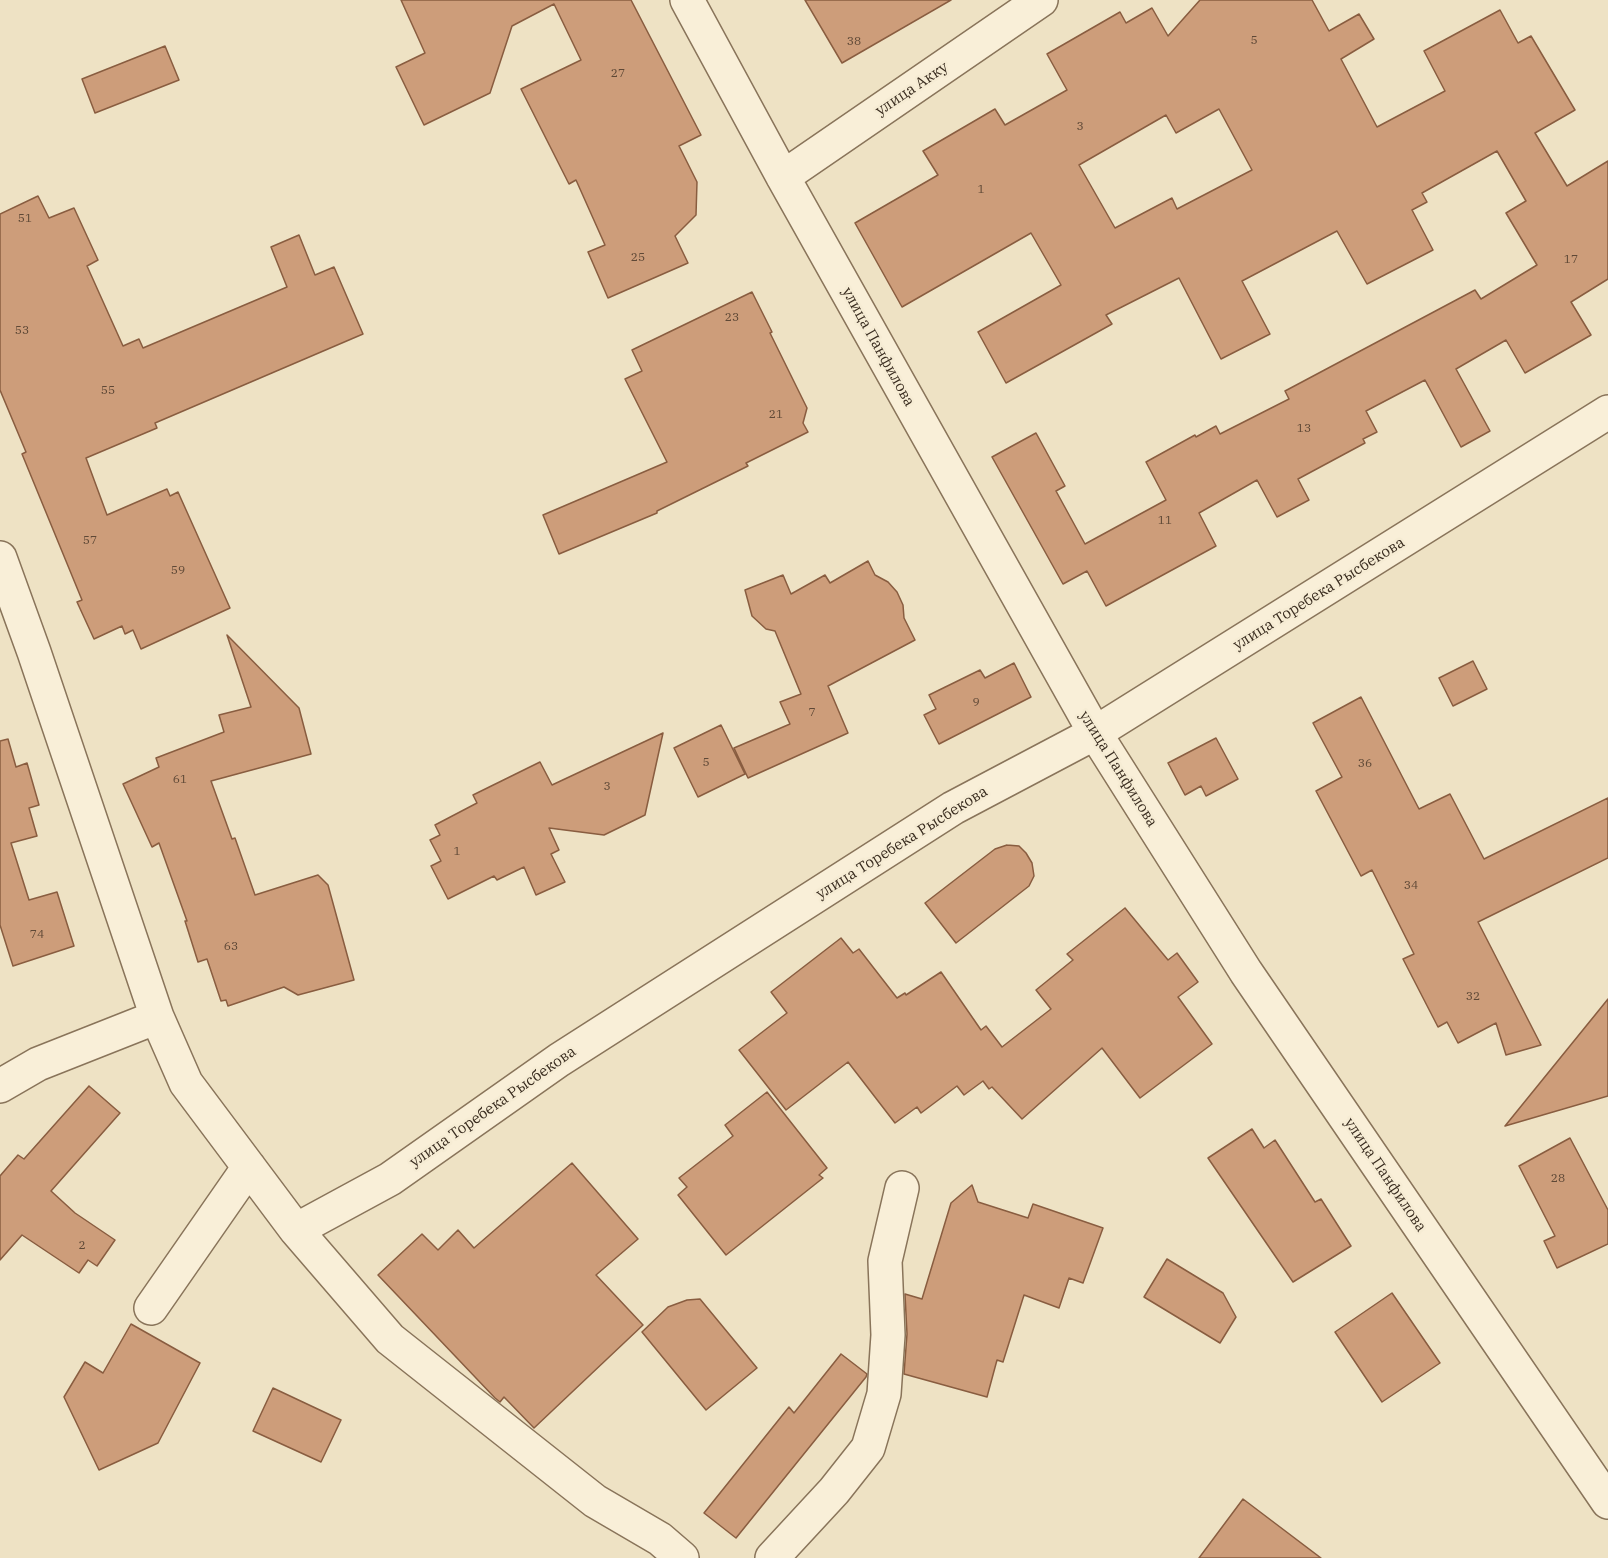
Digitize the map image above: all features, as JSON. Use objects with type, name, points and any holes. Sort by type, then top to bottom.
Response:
[{"type":"street","name":"улица Панфилова","points":[[687,0],[783,177],[1095,733],[1246,972],[1608,1502]]},
{"type":"street","name":"улица Акку","points":[[783,177],[1041,0]]},
{"type":"street","name":"улица Торебека Рысбекова","points":[[296,1230],[390,1179],[559,1059],[953,808],[1095,733],[1608,412]]},
{"type":"street","points":[[0,558],[157,1017],[186,1083],[296,1230],[390,1339],[595,1501],[660,1539],[682,1558]]},
{"type":"street","points":[[4,1081],[38,1064],[157,1017]]},
{"type":"street","points":[[151,1308],[249,1167]]},
{"type":"street","points":[[772,1558],[834,1491],[868,1448],[884,1394],[888,1335],[885,1261],[902,1188]]},
{"type":"building","points":[[401,0],[631,0],[701,135],[679,146],[697,182],[696,215],[675,236],[688,263],[608,298],[588,252],[605,245],[576,180],[569,184],[521,89],[581,60],[554,4],[512,26],[490,93],[424,125],[396,67],[425,53]]},
{"type":"building","points":[[805,0],[951,0],[842,63]]},
{"type":"building","points":[[1200,0],[1312,0],[1329,31],[1359,14],[1374,39],[1341,59],[1377,127],[1445,91],[1424,51],[1500,10],[1518,43],[1531,36],[1575,110],[1535,133],[1567,186],[1608,161],[1608,279],[1571,302],[1591,335],[1525,373],[1506,340],[1456,369],[1490,431],[1461,447],[1425,380],[1366,411],[1377,432],[1363,439],[1365,443],[1298,479],[1309,500],[1277,517],[1257,480],[1199,513],[1216,546],[1106,606],[1087,571],[1063,584],[992,457],[1036,433],[1065,486],[1056,491],[1085,544],[1166,500],[1146,462],[1216,426],[1220,434],[1289,399],[1285,391],[1475,290],[1481,299],[1537,265],[1506,213],[1526,201],[1497,151],[1422,193],[1427,202],[1412,210],[1433,250],[1367,284],[1337,231],[1242,281],[1270,334],[1221,359],[1179,278],[1106,315],[1112,324],[1006,383],[978,332],[1061,285],[1031,233],[902,307],[855,223],[938,175],[923,151],[995,109],[1005,125],[1067,90],[1047,54],[1120,12],[1126,23],[1152,8],[1168,36]],"holes":[[[1219,109],[1252,170],[1177,209],[1172,198],[1115,228],[1079,165],[1166,115],[1176,133]]]},
{"type":"building","points":[[165,46],[179,80],[95,113],[82,79]]},
{"type":"building","points":[[38,196],[49,218],[74,208],[98,260],[87,266],[123,346],[139,339],[143,348],[287,287],[271,247],[299,235],[315,275],[334,267],[363,334],[155,423],[157,428],[86,458],[107,515],[167,489],[170,496],[178,492],[230,608],[141,649],[133,630],[125,634],[122,626],[94,639],[77,602],[82,600],[22,454],[26,452],[0,390],[0,214]]},
{"type":"building","points":[[752,292],[807,408],[803,423],[808,432],[746,463],[748,466],[657,513],[559,554],[543,515],[667,462],[625,379],[642,371],[632,350]]},
{"type":"building","points":[[868,561],[875,575],[888,582],[897,592],[903,605],[904,618],[915,640],[828,686],[848,733],[748,778],[734,748],[790,724],[780,702],[801,694],[775,631],[766,629],[752,616],[745,590],[783,575],[791,594],[825,575],[830,583]]},
{"type":"building","points":[[227,635],[299,708],[311,754],[211,781],[232,839],[235,838],[255,895],[318,875],[328,885],[354,980],[298,995],[284,987],[228,1006],[226,1000],[221,1001],[207,959],[198,962],[185,921],[187,921],[159,843],[152,847],[123,784],[159,767],[156,758],[224,732],[219,715],[251,707]]},
{"type":"building","points":[[1473,661],[1487,689],[1453,706],[1439,678]]},
{"type":"building","points":[[1014,663],[1031,697],[939,744],[924,715],[936,709],[929,695],[980,670],[985,678]]},
{"type":"building","points":[[1361,697],[1419,809],[1450,794],[1484,859],[1608,798],[1608,858],[1478,922],[1541,1045],[1506,1055],[1496,1023],[1458,1043],[1447,1022],[1438,1027],[1403,959],[1414,954],[1372,870],[1361,876],[1316,791],[1342,777],[1313,723]]},
{"type":"building","points":[[721,725],[745,774],[698,797],[674,748]]},
{"type":"building","points":[[663,733],[645,815],[604,835],[549,828],[559,850],[551,854],[565,882],[536,895],[524,867],[497,880],[494,876],[448,899],[431,866],[441,861],[430,840],[440,835],[435,825],[477,803],[473,795],[540,762],[552,785]]},
{"type":"building","points":[[1216,738],[1238,779],[1206,796],[1201,786],[1185,795],[1168,763]]},
{"type":"building","points":[[8,739],[16,767],[27,763],[39,805],[29,808],[37,836],[11,843],[29,900],[57,892],[74,946],[13,966],[0,925],[0,741]]},
{"type":"building","points":[[1007,845],[1019,846],[1032,863],[1034,876],[1029,886],[956,943],[925,903],[995,849]]},
{"type":"building","points":[[1125,908],[1168,960],[1177,953],[1198,982],[1178,997],[1212,1044],[1140,1098],[1102,1048],[1022,1119],[992,1087],[989,1089],[983,1081],[964,1095],[957,1086],[921,1113],[917,1107],[895,1123],[848,1062],[786,1110],[739,1050],[787,1013],[771,992],[841,938],[853,953],[859,949],[897,998],[905,993],[906,995],[941,972],[981,1030],[986,1026],[1002,1047],[1051,1009],[1036,990],[1073,960],[1067,954]]},
{"type":"building","points":[[1608,999],[1608,1096],[1505,1126]]},
{"type":"building","points":[[89,1086],[120,1113],[51,1191],[75,1213],[115,1240],[97,1266],[88,1260],[79,1273],[22,1235],[0,1260],[0,1176],[18,1155],[24,1159]]},
{"type":"building","points":[[767,1092],[827,1168],[819,1175],[823,1178],[726,1255],[678,1195],[687,1187],[679,1178],[733,1136],[725,1125]]},
{"type":"building","points":[[1252,1129],[1264,1148],[1275,1140],[1315,1202],[1321,1199],[1351,1246],[1293,1282],[1208,1158]]},
{"type":"building","points":[[1570,1138],[1608,1210],[1608,1244],[1557,1268],[1544,1241],[1555,1236],[1519,1166]]},
{"type":"building","points":[[572,1163],[638,1239],[596,1275],[643,1325],[534,1428],[504,1397],[500,1402],[495,1398],[378,1275],[422,1234],[438,1250],[458,1230],[474,1248]]},
{"type":"building","points":[[972,1185],[978,1202],[1028,1218],[1033,1204],[1103,1228],[1083,1283],[1069,1278],[1059,1308],[1024,1295],[1003,1362],[997,1360],[987,1397],[904,1374],[907,1334],[905,1294],[922,1299],[951,1203]]},
{"type":"building","points":[[1167,1259],[1223,1293],[1236,1317],[1220,1343],[1144,1297]]},
{"type":"building","points":[[1392,1293],[1440,1363],[1382,1402],[1335,1332]]},
{"type":"building","points":[[700,1299],[757,1368],[706,1410],[642,1332],[668,1307],[687,1300]]},
{"type":"building","points":[[131,1324],[200,1363],[158,1443],[99,1470],[64,1397],[85,1362],[103,1373]]},
{"type":"building","points":[[841,1354],[867,1374],[866,1377],[736,1538],[704,1513],[789,1407],[794,1413]]},
{"type":"building","points":[[273,1388],[341,1420],[321,1462],[253,1431]]},
{"type":"building","points":[[1243,1499],[1321,1558],[1199,1558]]}]
